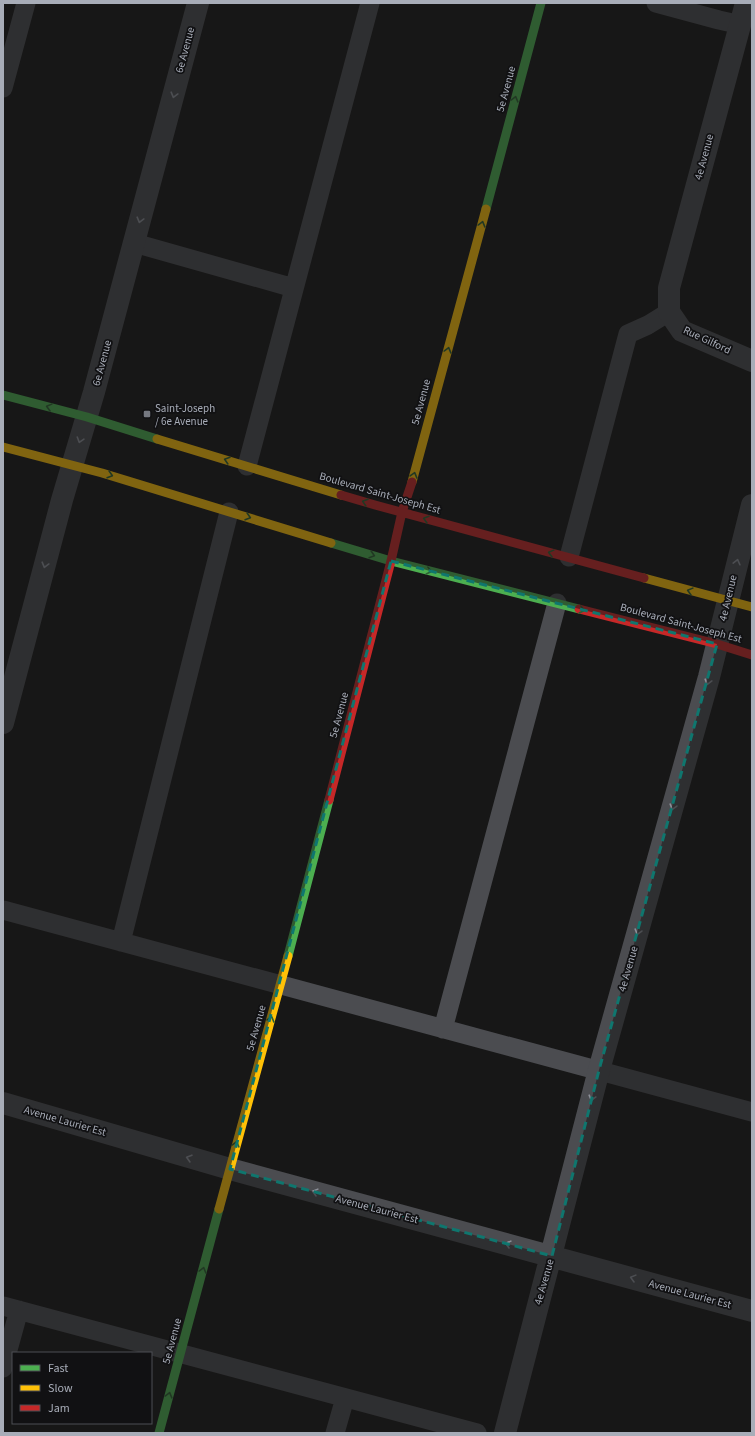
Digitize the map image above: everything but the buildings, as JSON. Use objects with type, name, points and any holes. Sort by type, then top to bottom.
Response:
[{"type":"main road","name":"5e Avenue","points":[[159,1433],[281,985],[391,561],[402,512],[418,460],[541,3]]},
{"type":"main road","name":"Boulevard Saint-Joseph Est","points":[[3,395],[87,418],[402,512],[752,607]]},
{"type":"main road","name":"Boulevard Saint-Joseph Est","points":[[3,447],[72,464],[391,561],[752,654]]},
{"type":"street","name":"6e Avenue","points":[[3,723],[72,464],[87,418],[198,3]]},
{"type":"street","name":"4e Avenue","points":[[669,312],[669,288],[746,3]]},
{"type":"street","name":"Rue Gilford","points":[[669,312],[682,331],[752,361]]},
{"type":"street","name":"4e Avenue","points":[[505,1433],[599,1070],[717,644],[752,505]]},
{"type":"street","name":"Avenue Laurier Est","points":[[3,1103],[230,1169],[752,1311]]},
{"type":"lane","points":[[3,88],[26,3]]},
{"type":"lane","points":[[247,466],[370,3]]},
{"type":"lane","points":[[656,3],[740,25]]},
{"type":"lane","points":[[134,243],[294,288]]},
{"type":"lane","points":[[569,557],[628,334],[648,325],[669,312]]},
{"type":"lane","points":[[121,942],[229,512]]},
{"type":"lane","points":[[443,1029],[557,603]]},
{"type":"lane","points":[[3,910],[752,1112]]},
{"type":"lane","points":[[3,1368],[11,1308],[477,1433]]},
{"type":"lane","points":[[335,1433],[345,1398]]},
{"type":"highlighted area","points":[[391,561],[717,644],[599,1070],[552,1256],[230,1169]]},
{"type":"traffic: fast","points":[[486,209],[541,3]]},
{"type":"traffic: fast","points":[[3,395],[87,417],[157,439]]},
{"type":"traffic: fast","points":[[331,543],[391,561],[579,609]]},
{"type":"traffic: fast","points":[[288,956],[329,800]]},
{"type":"traffic: fast","points":[[159,1433],[219,1209]]},
{"type":"traffic: slow","points":[[412,482],[486,209]]},
{"type":"traffic: slow","points":[[157,439],[341,495]]},
{"type":"traffic: slow","points":[[3,447],[102,473],[331,543]]},
{"type":"traffic: slow","points":[[644,578],[752,607]]},
{"type":"traffic: slow","points":[[219,1209],[288,956]]},
{"type":"traffic: jam","points":[[329,800],[391,561],[402,512],[412,482]]},
{"type":"traffic: jam","points":[[341,495],[644,578]]},
{"type":"traffic: jam","points":[[579,609],[717,644],[752,655]]},
{"type":"place","name":"Saint-Joseph / 6e Avenue","points":[[147,414]]}]
